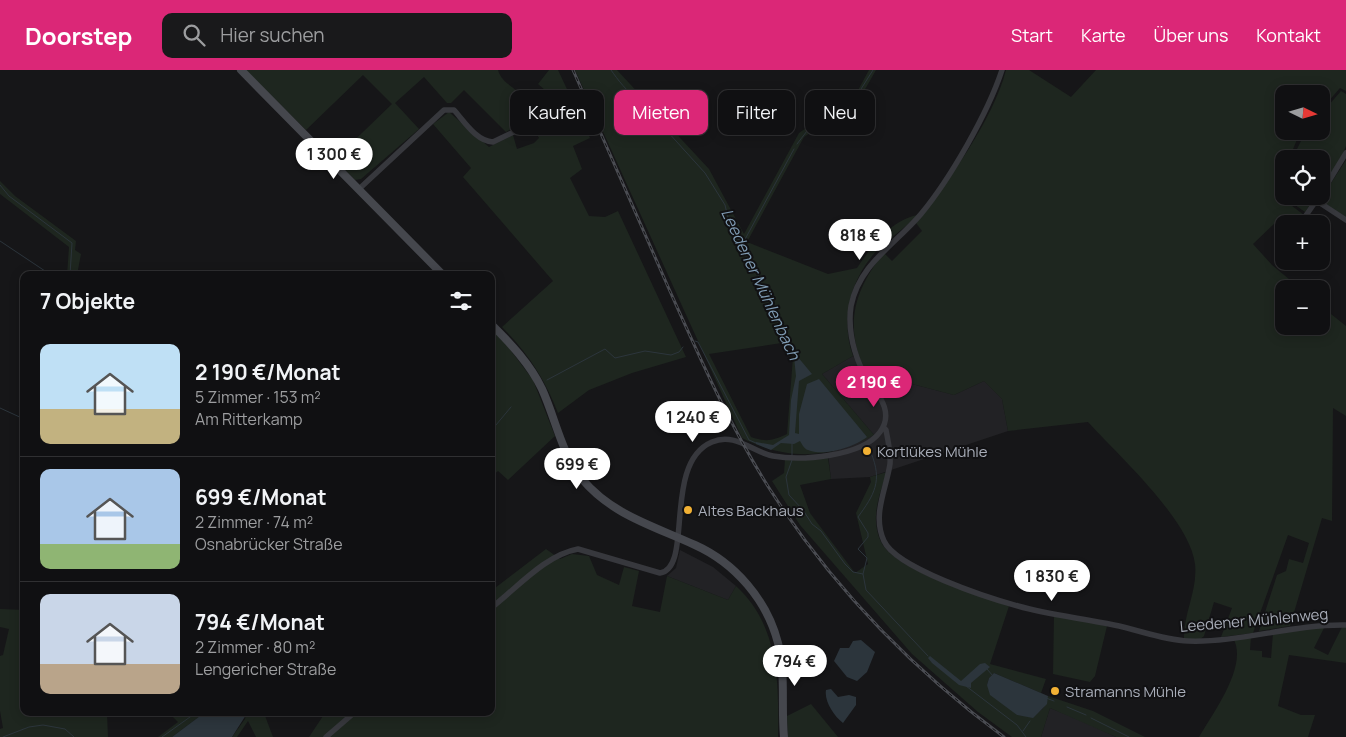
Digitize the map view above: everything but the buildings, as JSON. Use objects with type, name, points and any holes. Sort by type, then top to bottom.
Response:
[{"type":"main road","points":[[241,70],[439,271]]},
{"type":"main road","points":[[495,328],[531,369],[542,390],[562,445],[581,477],[606,502],[620,511],[720,559],[742,578],[756,595],[770,620],[778,642],[784,677],[784,737]]},
{"type":"street","name":"Leedener Mühlenweg","points":[[1002,70],[986,108],[939,190],[920,215],[872,262],[859,282],[852,305],[851,333],[859,364],[882,400],[886,410],[883,427],[886,430],[890,461],[879,514],[883,540],[888,549],[899,558],[966,589],[1018,606],[1190,641],[1324,625],[1346,625]]},
{"type":"street","points":[[359,189],[444,110],[454,110],[476,134],[487,142],[493,142],[510,133]]},
{"type":"street","points":[[1330,179],[1346,153]]},
{"type":"street","points":[[1328,205],[1346,220]]},
{"type":"street","points":[[495,605],[544,565],[560,554],[570,550],[578,549],[660,573],[665,572],[672,566],[678,538],[682,486],[695,457],[704,446],[721,439],[730,439],[772,456],[800,457],[836,454],[852,449],[876,436],[883,427]]},
{"type":"street","points":[[326,737],[350,716]]},
{"type":"shaded area","points":[[246,70],[498,70],[501,77],[516,90],[510,90],[510,130],[506,132],[464,90],[451,103],[447,103],[424,77],[395,103],[419,129],[361,179],[355,180],[335,159],[392,104],[363,75],[306,130]]},
{"type":"shaded area","points":[[549,70],[558,70],[567,90],[545,90],[538,84]]},
{"type":"shaded area","points":[[575,70],[617,70],[636,90],[614,90],[614,135],[677,135],[709,169],[744,234],[799,133],[805,129],[805,135],[807,135],[804,137],[747,242],[828,274],[857,268],[869,251],[891,228],[899,222],[918,215],[877,251],[864,267],[849,304],[849,343],[853,356],[822,374],[874,435],[841,449],[824,453],[792,453],[776,451],[742,438],[604,134],[604,90],[584,90]],"holes":[[[788,342],[793,357],[787,434],[769,440],[751,437],[709,354]]]},
{"type":"shaded area","points":[[869,70],[876,70],[865,90],[858,90]]},
{"type":"shaded area","points":[[1006,70],[1029,70],[1071,97],[1096,70],[1346,70],[1346,91],[1340,88],[1330,100],[1330,85],[1275,85],[1275,140],[1297,140],[1293,150],[1275,150],[1275,205],[1291,205],[1304,215],[1275,215],[1275,223],[1253,244],[1275,267],[1275,270],[1278,270],[1290,280],[1275,280],[1275,335],[1330,335],[1330,313],[1346,326],[1346,416],[1333,408],[1332,521],[1322,518],[1290,626],[1259,631],[1277,575],[1286,571],[1289,559],[1303,563],[1309,543],[1288,535],[1253,633],[1221,637],[1232,608],[1214,602],[1204,636],[1199,640],[1184,640],[1184,630],[1193,593],[1195,574],[1195,564],[1190,547],[1167,508],[1088,422],[1008,431],[1002,399],[984,381],[954,395],[897,380],[886,389],[874,382],[863,366],[856,346],[854,318],[856,304],[867,278],[884,253],[892,261],[922,231],[916,223],[968,150],[1000,89]]},
{"type":"shaded area","points":[[1341,91],[1346,94],[1346,146],[1341,158],[1330,174],[1330,150],[1296,150],[1302,140],[1330,140],[1330,104]]},
{"type":"shaded area","points":[[449,112],[489,147],[513,135],[517,149],[534,143],[539,138],[537,135],[589,135],[590,138],[573,146],[582,169],[570,178],[589,216],[605,217],[618,211],[686,357],[632,373],[589,390],[558,413],[535,367],[502,327],[553,281],[463,177],[471,168],[433,124]]},
{"type":"shaded area","points":[[1346,160],[1346,217],[1328,205],[1330,205],[1330,185]]},
{"type":"shaded area","points":[[0,181],[15,196],[76,241],[75,250],[81,254],[78,271],[67,271],[69,247],[0,194]]},
{"type":"shaded area","points":[[1295,205],[1310,205],[1305,212]]},
{"type":"shaded area","points":[[495,333],[509,348],[533,380],[555,436],[508,480],[498,471],[495,474]]},
{"type":"shaded area","points":[[797,356],[812,374],[799,381],[795,433],[799,434],[799,414],[807,384],[819,379],[867,437],[855,444],[830,452],[815,452],[807,449],[800,441],[794,444],[781,443],[771,450],[756,444],[756,442],[773,445],[789,435],[791,400],[796,376],[794,357]]},
{"type":"shaded area","points":[[853,356],[878,396],[897,380],[954,395],[984,381],[1002,399],[1008,431],[870,477],[831,479],[828,453],[874,435],[822,374]]},
{"type":"shaded area","points":[[828,458],[831,479],[800,485],[810,513],[855,573],[868,564],[856,513],[871,482],[870,477],[887,472],[876,516],[876,525],[881,542],[890,553],[903,563],[920,572],[959,589],[1009,606],[990,664],[1046,679],[1041,693],[994,673],[989,678],[987,685],[1017,715],[1037,713],[1044,707],[1048,696],[1093,711],[1145,737],[1116,737],[1050,708],[1041,737],[1012,737],[978,712],[912,654],[800,525],[772,481],[784,473],[785,459]]},
{"type":"shaded area","points":[[546,549],[560,559],[572,554],[589,556],[597,575],[619,585],[624,567],[639,571],[632,606],[660,612],[667,576],[728,600],[736,586],[750,601],[761,618],[774,656],[778,696],[778,737],[309,737],[323,716],[495,716],[495,588]]},
{"type":"shaded area","points":[[680,550],[713,567],[736,586],[728,600],[667,576],[676,568]]},
{"type":"shaded area","points":[[0,609],[20,610],[20,716],[107,716],[108,737],[0,737],[0,729],[3,728],[0,711],[0,656],[3,655],[9,629],[0,627]]},
{"type":"shaded area","points":[[1054,615],[1107,626],[1095,676],[1090,682],[1053,674]]},
{"type":"shaded area","points":[[1325,626],[1314,648],[1328,655],[1342,627],[1346,627],[1346,663],[1289,655],[1278,706],[1301,715],[1315,715],[1308,737],[1199,737],[1220,702],[1233,675],[1237,649],[1233,638],[1251,636],[1250,650],[1262,651],[1262,657],[1271,658],[1273,633]]},
{"type":"shaded area","points":[[861,640],[875,652],[867,672],[857,681],[847,677],[834,661],[840,648],[849,648],[853,641]]},
{"type":"shaded area","points":[[930,656],[961,681],[980,664],[985,663],[990,667],[971,683],[971,688],[959,685],[932,663],[928,658]]},
{"type":"shaded area","points":[[994,673],[1048,696],[1047,704],[1033,718],[1017,715],[990,695],[987,685],[989,678]]},
{"type":"shaded area","points":[[831,689],[838,697],[849,695],[856,697],[856,705],[843,723],[828,703],[826,690]]},
{"type":"shaded area","points":[[811,704],[838,737],[788,737],[787,716]]},
{"type":"shaded area","points":[[1050,708],[1089,724],[1116,737],[1041,737]]},
{"type":"shaded area","points":[[172,716],[200,716],[172,737],[158,737],[178,722]]},
{"type":"shaded area","points":[[200,716],[245,716],[232,737],[172,737]]},
{"type":"shaded area","points":[[245,716],[265,716],[273,737],[256,737],[248,721],[237,737],[232,737]]},
{"type":"waterway","name":"Leedener Mühlenbach","points":[[611,70],[623,86],[638,99],[705,173],[725,205],[729,222],[752,262],[796,357]]},
{"type":"waterway","points":[[797,144],[807,131],[856,97],[873,70]]},
{"type":"waterway","points":[[743,243],[794,149]]},
{"type":"waterway","points":[[0,185],[9,196],[72,243],[70,271]]},
{"type":"waterway","points":[[0,241],[45,271]]},
{"type":"waterway","points":[[695,341],[698,342],[749,440],[756,443]]},
{"type":"waterway","points":[[547,380],[605,349],[615,358],[645,351],[671,355],[679,352],[683,347]]},
{"type":"waterway","points":[[495,426],[511,407]]},
{"type":"waterway","points":[[0,408],[20,417]]},
{"type":"waterway","name":"Leedener Mühlenbach","points":[[792,442],[792,456]]},
{"type":"waterway","points":[[863,574],[867,558],[858,549],[868,537],[868,533],[858,517],[875,487],[875,463],[871,453]]},
{"type":"waterway","name":"Leedener Mühlenbach","points":[[792,460],[786,477],[789,495],[803,510],[812,524],[821,531],[845,564],[853,572],[863,574],[866,590],[928,656]]},
{"type":"waterway","name":"Leedener Mühlenbach","points":[[987,669],[993,676]]},
{"type":"waterway","points":[[966,686],[1017,725],[1026,737]]},
{"type":"waterway","name":"Leedener Mühlenbach","points":[[1046,698],[1054,701]]},
{"type":"waterway","name":"Leedener Mühlenbach","points":[[1067,707],[1086,715]]},
{"type":"waterway","points":[[162,737],[191,716]]},
{"type":"waterway","name":"Leedener Mühlenbach","points":[[1091,718],[1129,737]]},
{"type":"waterway","points":[[1023,731],[1030,721]]},
{"type":"waterway","points":[[3,737],[29,727],[43,725],[65,729],[74,737]]},
{"type":"railway","points":[[573,70],[704,366],[742,442],[771,491],[820,560],[876,624],[938,684],[1004,737]]},
{"type":"place","name":"Kortlükes Mühle","points":[[867,451]]},
{"type":"place","name":"Altes Backhaus","points":[[688,510]]},
{"type":"place","name":"Stramanns Mühle","points":[[1055,691]]}]
